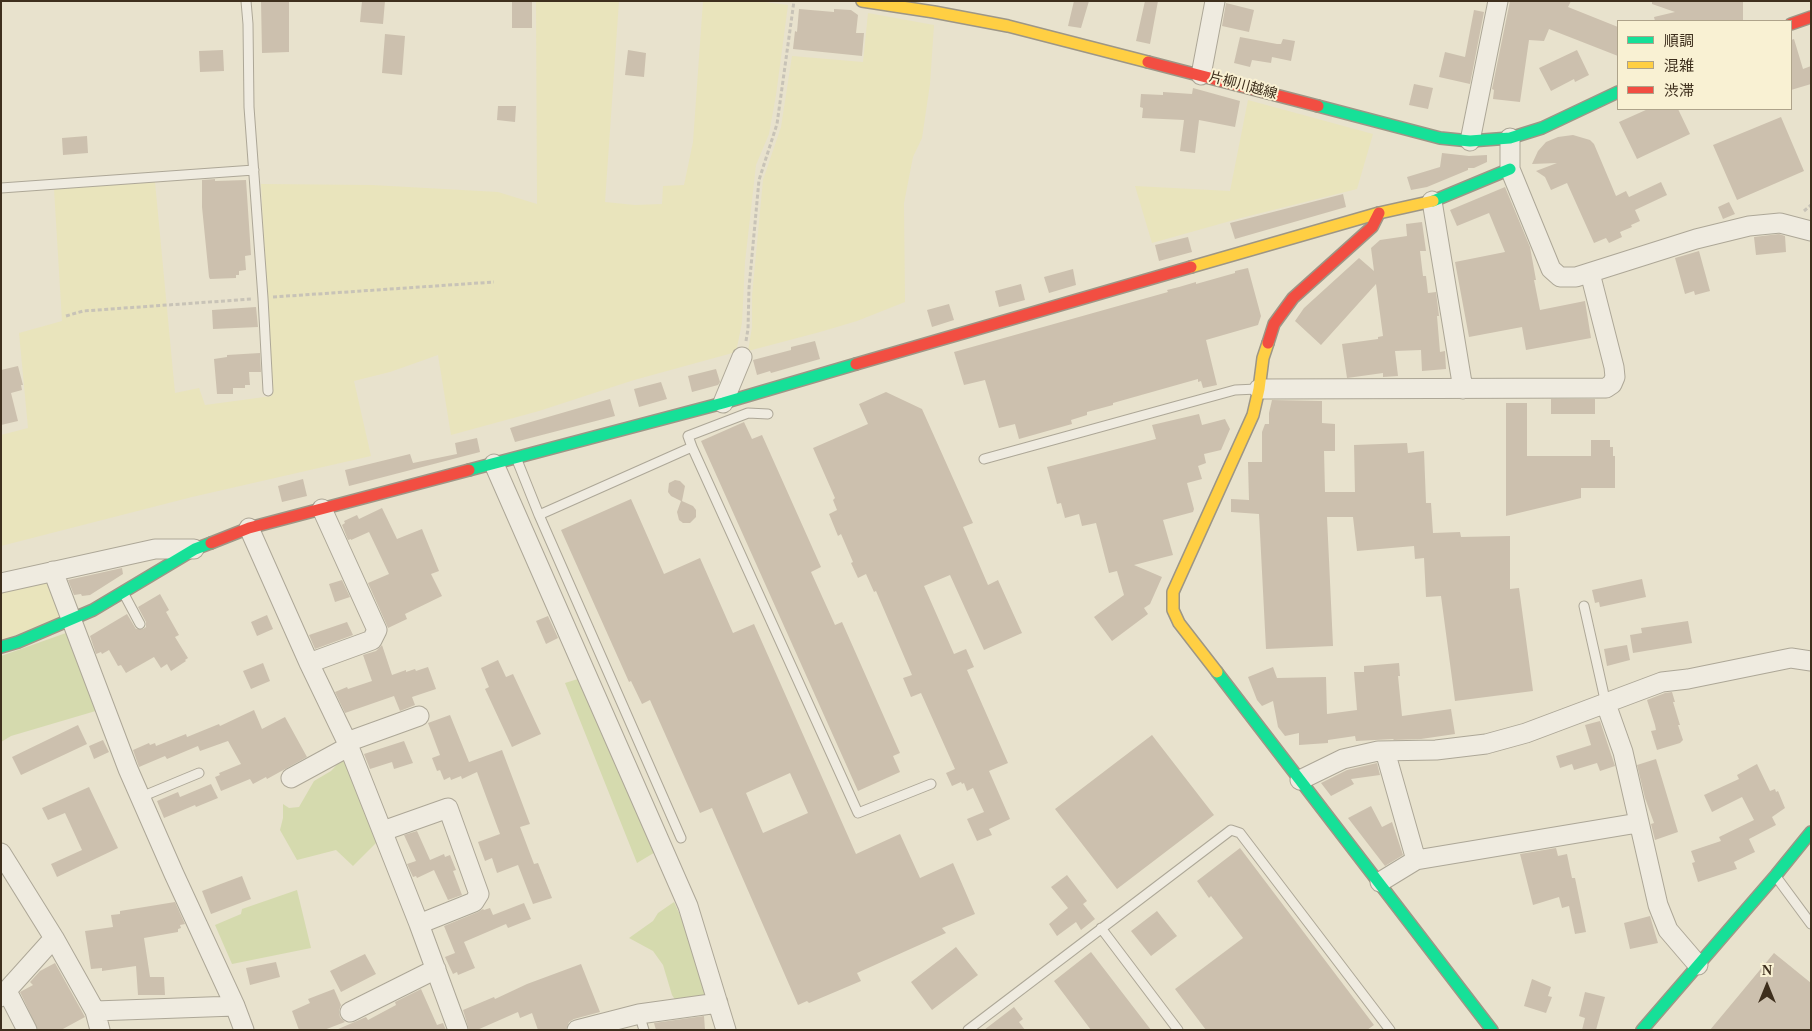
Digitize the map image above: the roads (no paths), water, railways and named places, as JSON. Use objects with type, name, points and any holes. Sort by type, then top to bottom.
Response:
[{"type":"street","name":"片柳川越線","points":[[862,1],[933,6],[1440,138],[1470,140],[1510,138],[1542,128],[1617,92]]},
{"type":"street","points":[[1201,75],[1216,1]]},
{"type":"street","points":[[1470,140],[1498,1]]},
{"type":"street","points":[[1792,24],[1811,17]]},
{"type":"street","points":[[1510,138],[1510,169],[1551,269],[1560,277],[1576,277],[1696,239],[1749,226],[1780,223],[1811,231]]},
{"type":"street","points":[[1,647],[18,642],[93,610],[195,549],[249,528],[723,404],[1379,213],[1432,201],[1510,169]]},
{"type":"street","points":[[1432,201],[1463,389]]},
{"type":"street","points":[[1379,213],[1372,227],[1293,298],[1274,324],[1263,358],[1253,415],[1173,592],[1173,610],[1179,623],[1492,1030]]},
{"type":"street","points":[[1259,389],[1606,388],[1612,384],[1615,377],[1614,367],[1590,272]]},
{"type":"street","points":[[723,404],[742,357]]},
{"type":"street","points":[[494,464],[688,906],[726,1030]]},
{"type":"street","points":[[309,663],[372,640],[377,630],[322,509]]},
{"type":"street","points":[[249,528],[347,745],[383,830],[420,924],[458,1030]]},
{"type":"street","points":[[1,583],[155,549],[195,549]]},
{"type":"street","points":[[53,572],[70,620],[141,797],[244,1030]]},
{"type":"street","points":[[1300,780],[1343,759],[1385,751],[1436,750],[1486,744],[1526,733],[1662,682],[1688,679],[1790,658],[1811,661]]},
{"type":"street","points":[[1606,704],[1623,752],[1658,905],[1668,930],[1698,964]]},
{"type":"street","points":[[291,778],[347,745],[419,716]]},
{"type":"street","points":[[1385,751],[1416,860]]},
{"type":"street","points":[[383,830],[448,808],[479,894],[474,902],[420,924]]},
{"type":"street","points":[[1380,882],[1416,860],[1638,823]]},
{"type":"street","points":[[1642,1030],[1811,832]]},
{"type":"street","points":[[1,853],[54,938],[95,1011],[100,1030]]},
{"type":"street","points":[[27,1030],[4,994],[54,938]]},
{"type":"street","points":[[350,1012],[436,969]]},
{"type":"street","points":[[576,1030],[642,1022],[718,1003]]},
{"type":"street","points":[[95,1011],[235,1006]]},
{"type":"lane","points":[[246,1],[249,107],[268,391]]},
{"type":"lane","points":[[1,188],[254,170]]},
{"type":"lane","points":[[984,459],[1235,390],[1259,389]]},
{"type":"lane","points":[[768,414],[748,412],[688,436],[858,813],[931,784]]},
{"type":"lane","points":[[539,515],[692,447]]},
{"type":"lane","points":[[517,458],[539,515],[681,838]]},
{"type":"lane","points":[[123,593],[140,624]]},
{"type":"lane","points":[[1584,606],[1606,704]]},
{"type":"lane","points":[[141,797],[199,773]]},
{"type":"lane","points":[[968,1030],[1231,830],[1240,833],[1390,1030]]},
{"type":"lane","points":[[1776,875],[1811,924]]},
{"type":"lane","points":[[1101,928],[1178,1030]]}]
